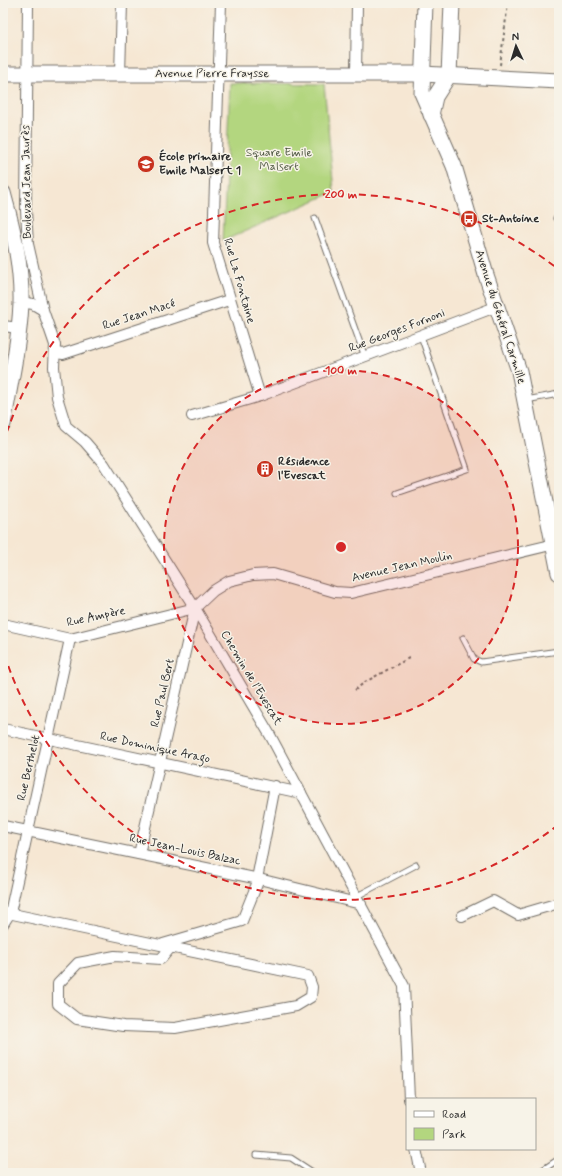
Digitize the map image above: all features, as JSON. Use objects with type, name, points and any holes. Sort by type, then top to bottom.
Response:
[{"type":"street","name":"Boulevard Jean Jaurès","points":[[28,3],[26,210],[28,244],[43,310]]},
{"type":"street","points":[[120,74],[122,3]]},
{"type":"street","name":"Rue La Fontaine","points":[[221,3],[213,243],[229,300],[260,396]]},
{"type":"street","points":[[356,74],[357,3]]},
{"type":"street","name":"Avenue du Général Carmille","points":[[425,3],[422,93],[454,166],[486,274],[519,371],[556,543],[559,573]]},
{"type":"street","points":[[431,115],[435,97],[449,75],[452,3]]},
{"type":"street","name":"Avenue Pierre Fraysse","points":[[3,74],[422,74],[559,81]]},
{"type":"street","name":"Boulevard Jean Jaurès","points":[[3,424],[19,328],[20,296],[16,247],[4,198]]},
{"type":"street","points":[[20,296],[37,287]]},
{"type":"street","points":[[20,296],[43,310]]},
{"type":"street","name":"Rue Jean Macé","points":[[56,353],[63,354],[229,300]]},
{"type":"street","name":"Rue Georges Fornoni","points":[[192,416],[260,396],[498,306]]},
{"type":"street","name":"Chemin de l'Evescat","points":[[43,310],[55,345],[56,353],[54,367],[57,397],[66,426],[85,442],[104,464],[195,608],[270,735],[404,986],[409,1098]]},
{"type":"street","points":[[3,326],[19,328]]},
{"type":"street","name":"Avenue Jean Moulin","points":[[195,608],[213,591],[229,581],[253,575],[273,574],[335,592],[351,593],[556,543]]},
{"type":"street","name":"Rue Ampère","points":[[3,624],[70,639],[195,608]]},
{"type":"street","name":"Rue Paul Bert","points":[[139,854],[195,608]]},
{"type":"street","name":"Rue Berthelot","points":[[3,924],[28,830],[70,639]]},
{"type":"street","name":"Rue Dominique Arago","points":[[3,729],[275,786],[301,793]]},
{"type":"street","points":[[166,946],[242,921],[258,879],[275,786]]},
{"type":"street","name":"Rue Jean-Louis Balzac","points":[[3,826],[359,900]]},
{"type":"street","points":[[462,916],[493,901],[518,915],[559,903]]},
{"type":"street","points":[[7,912],[308,976],[312,987],[311,997],[296,1006],[175,1028],[123,1026],[77,1019],[58,1004],[58,984],[78,963],[115,956],[161,959],[166,946]]},
{"type":"street","points":[[416,1150],[421,1173]]},
{"type":"lane","points":[[315,218],[366,357]]},
{"type":"lane","points":[[397,493],[467,469],[421,336]]},
{"type":"lane","points":[[525,400],[559,394]]},
{"type":"lane","points":[[463,638],[474,659],[481,662],[559,651]]},
{"type":"lane","points":[[359,900],[416,865]]},
{"type":"lane","points":[[256,1155],[291,1158],[314,1173]]},
{"type":"lane","points":[[538,1173],[559,1159]]},
{"type":"path","points":[[498,79],[508,3]]},
{"type":"path","points":[[355,690],[365,682],[409,658]]},
{"type":"green space","name":"Square Emile Malsert","points":[[230,83],[324,84],[334,192],[223,241]]},
{"type":"place","name":"École primaire Emile Malsert 1","points":[[146,164]]},
{"type":"place","name":"St-Antoine","points":[[469,219]]},
{"type":"place","name":"Résidence l'Evescat","points":[[265,469]]}]
